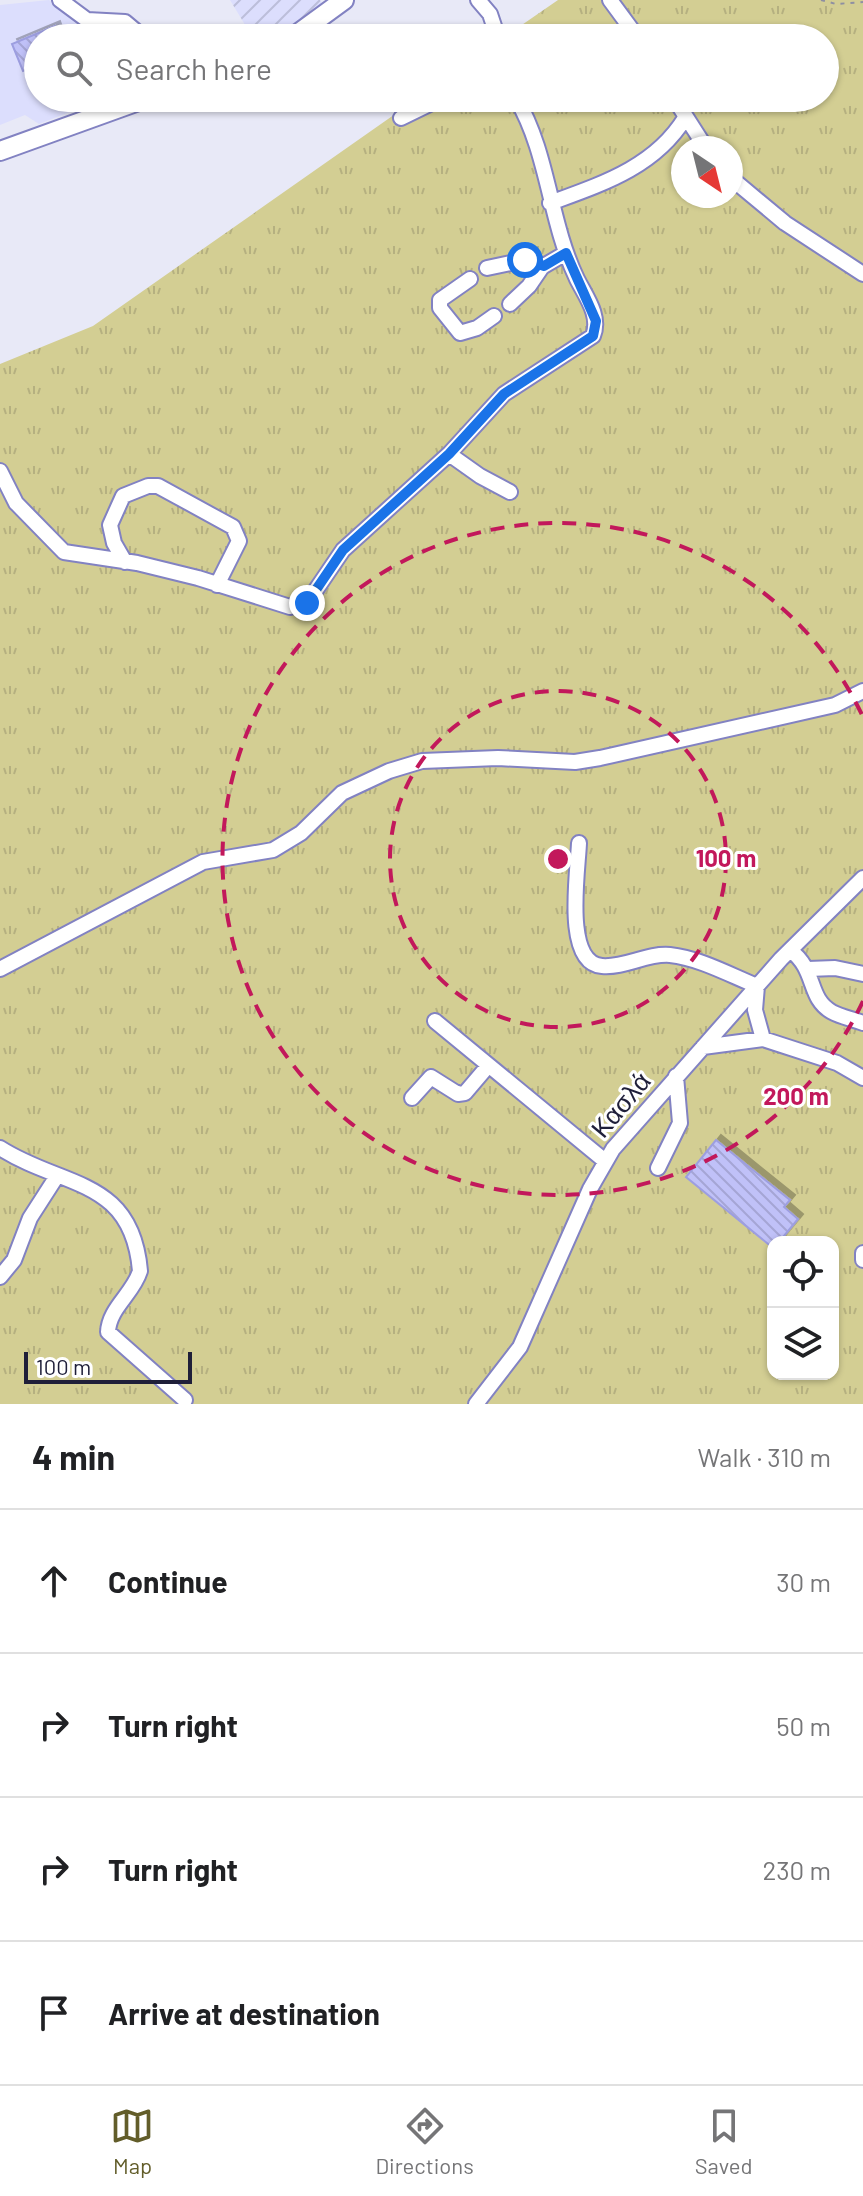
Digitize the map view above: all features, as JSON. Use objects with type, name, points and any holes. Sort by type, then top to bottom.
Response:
[{"type":"main road","points":[[311,24],[344,0]]},
{"type":"main road","points":[[0,151],[108,112]]},
{"type":"street","points":[[60,0],[87,20],[127,24]]},
{"type":"street","points":[[478,0],[490,14],[493,24]]},
{"type":"street","points":[[610,0],[628,24]]},
{"type":"street","points":[[401,118],[413,112]]},
{"type":"street","points":[[0,471],[16,503],[56,548],[83,558],[125,562],[217,585],[290,607],[307,603],[343,550],[449,454],[513,387],[580,348],[593,336],[596,321],[566,253],[550,203],[537,140],[523,112]]},
{"type":"street","points":[[682,112],[698,136]]},
{"type":"street","points":[[550,203],[592,188],[649,159],[673,137],[685,118]]},
{"type":"street","points":[[743,188],[771,213],[863,274]]},
{"type":"street","points":[[510,304],[544,266],[566,253]]},
{"type":"street","points":[[487,268],[525,260],[544,266]]},
{"type":"street","points":[[470,279],[440,300],[448,321],[460,333],[494,316]]},
{"type":"street","points":[[449,454],[510,492]]},
{"type":"street","points":[[125,562],[110,534],[115,511],[123,496],[136,488],[158,486],[233,527],[238,534],[235,553],[217,585]]},
{"type":"street","points":[[0,969],[203,862],[273,850],[301,833],[342,793],[389,771],[422,761],[498,758],[545,762],[600,758],[835,705],[863,691]]},
{"type":"street","points":[[579,843],[576,938],[585,959],[600,966],[611,966],[666,955],[685,958],[757,986],[755,1010],[763,1039]]},
{"type":"street","name":"Κασλά","points":[[476,1404],[520,1347],[605,1161],[757,986],[863,878]]},
{"type":"street","points":[[790,950],[804,961],[821,1003],[833,1013],[863,1023]]},
{"type":"street","points":[[808,969],[835,968],[863,974]]},
{"type":"street","points":[[435,1021],[605,1161]]},
{"type":"street","points":[[703,1047],[763,1039],[837,1063],[863,1078]]},
{"type":"street","points":[[412,1098],[431,1077],[458,1094],[465,1093],[488,1066]]},
{"type":"street","points":[[658,1168],[680,1123],[676,1076]]},
{"type":"street","points":[[0,1148],[57,1176],[100,1192],[122,1215],[140,1271],[130,1294],[111,1315],[108,1332],[185,1400]]},
{"type":"street","points":[[0,1277],[14,1260],[30,1218],[57,1176]]},
{"type":"street","points":[[863,1253],[863,1260]]},
{"type":"path","points":[[821,0],[836,4],[863,2]]},
{"type":"shaded area","points":[[49,0],[77,23],[24,24],[24,112],[70,112],[39,124],[25,115],[0,125],[0,5]]},
{"type":"shaded area","points":[[230,0],[320,0],[322,3],[295,24],[245,24]]},
{"type":"green space","points":[[558,0],[863,0],[863,1404],[0,1404],[0,364],[93,326],[398,112],[839,112],[839,24],[523,24]]},
{"type":"building","points":[[24,39],[24,71],[23,71],[12,44]]},
{"type":"building","points":[[716,1140],[790,1200],[784,1207],[798,1219],[784,1236],[767,1236],[767,1243],[686,1177]]},
{"type":"route","points":[[307,603],[343,550],[449,454],[504,394],[545,365],[580,348],[593,336],[596,321],[566,253],[544,266],[525,260]]}]
